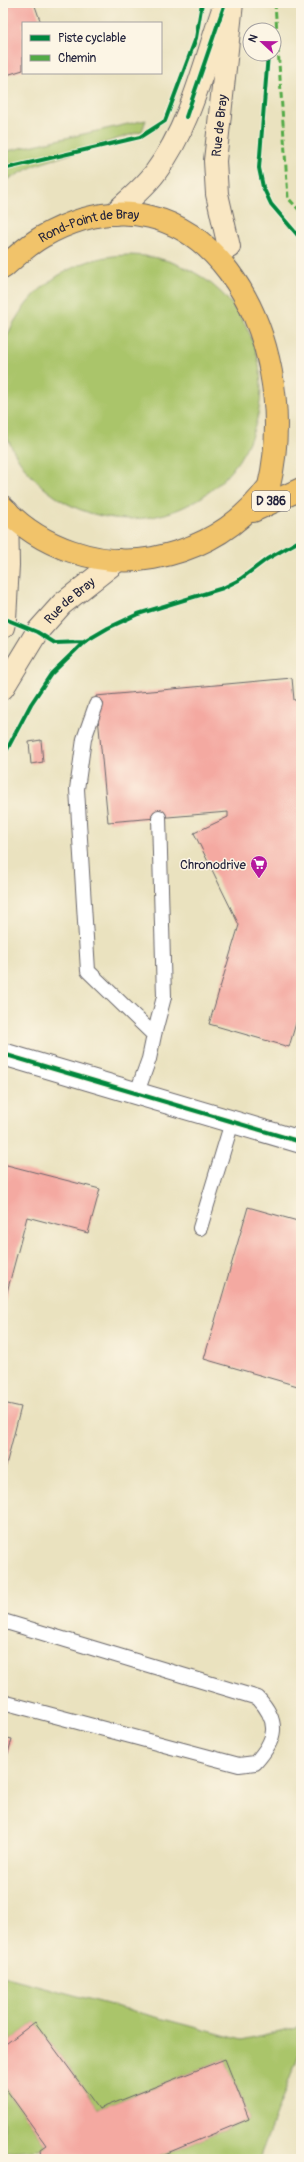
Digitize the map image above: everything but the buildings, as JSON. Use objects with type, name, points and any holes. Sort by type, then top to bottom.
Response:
[{"type":"main road","name":"Rond-Point de Bray","points":[[3,268],[41,237],[64,226],[89,218],[114,214],[139,214],[163,217],[203,231],[237,253]]},
{"type":"main road","points":[[5,509],[39,536],[58,546],[91,556],[118,560],[152,558],[172,554],[198,546],[221,533],[243,516],[260,498],[275,477],[287,455],[296,425]]},
{"type":"main road","name":"D 386","points":[[243,516],[301,489]]},
{"type":"street","name":"Rue de Bray","points":[[114,214],[154,174],[170,150],[186,117],[225,3]]},
{"type":"street","name":"Rue de Bray","points":[[232,3],[215,161],[217,194],[237,253]]},
{"type":"street","points":[[3,627],[5,618],[8,565],[5,509]]},
{"type":"street","name":"Rue de Bray","points":[[3,688],[37,632],[62,604],[118,560]]},
{"type":"street","points":[[3,1054],[136,1095],[301,1142]]},
{"type":"lane","points":[[96,705],[84,739],[77,789],[88,971],[154,1035]]},
{"type":"lane","points":[[136,1095],[149,1058],[164,997],[159,817]]},
{"type":"lane","points":[[200,1228],[232,1122]]},
{"type":"lane","points":[[3,1621],[258,1698],[269,1711],[274,1726],[267,1750],[255,1763],[239,1765],[3,1702]]},
{"type":"green space","points":[[146,120],[142,131],[36,165],[3,182],[3,152]]},
{"type":"green space","points":[[116,256],[142,256],[167,261],[180,265],[213,285],[231,303],[251,336],[260,374],[260,400],[255,425],[251,438],[231,471],[213,489],[180,509],[142,518],[116,518],[91,513],[78,509],[45,489],[27,471],[19,460],[7,438],[-1,406],[-1,368],[3,349],[7,336],[27,303],[45,285],[78,265]]},
{"type":"green space","points":[[3,1976],[242,2040],[301,2026],[301,2049],[259,2159],[153,2159],[249,2119],[225,2059],[99,2109],[35,2022],[3,2046]]},
{"type":"green space","points":[[3,2085],[46,2145],[40,2149],[3,2152]]},
{"type":"marked path","points":[[275,3],[288,198],[301,212]]},
{"type":"cycle path","points":[[3,169],[140,137],[165,121],[196,38],[202,3]]},
{"type":"cycle path","points":[[186,117],[225,3]]},
{"type":"cycle path","points":[[267,62],[259,168],[263,187],[271,204],[301,239]]},
{"type":"cycle path","points":[[3,618],[37,632],[55,643],[84,642],[108,628],[138,614],[223,588],[239,580],[267,559],[301,540]]},
{"type":"cycle path","points":[[3,757],[31,704],[51,674],[84,642]]},
{"type":"cycle path","points":[[3,1054],[301,1142]]},
{"type":"place","name":"Chronodrive","points":[[259,879]]}]
